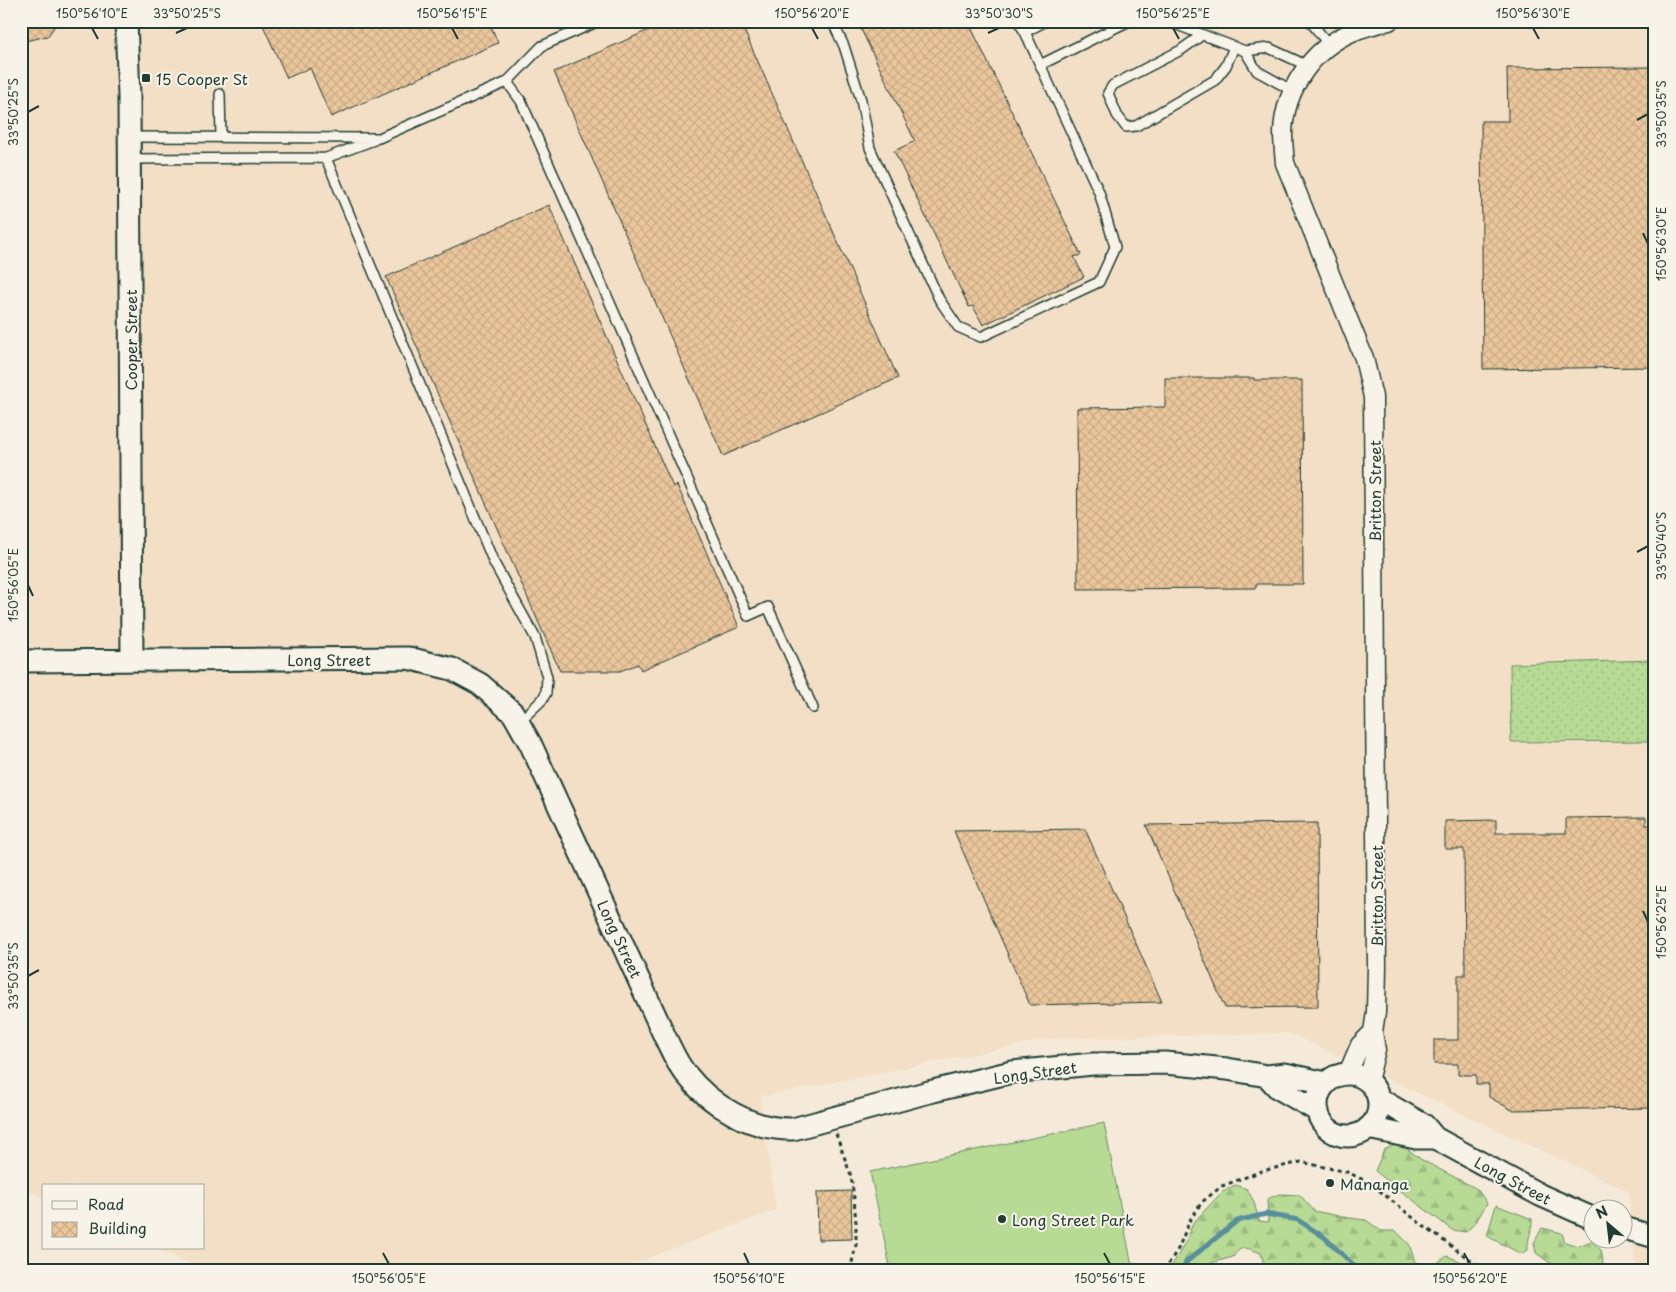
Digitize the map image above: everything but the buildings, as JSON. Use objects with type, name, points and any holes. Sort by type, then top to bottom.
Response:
[{"type":"street","name":"Cooper Street","points":[[126,21],[129,137],[132,660]]},
{"type":"street","name":"Britton Street","points":[[1374,1090],[1376,1050],[1373,1032],[1376,1012],[1377,967],[1373,397],[1359,343],[1285,163],[1283,133],[1293,91],[1308,66],[1330,45],[1353,31],[1389,21]]},
{"type":"street","name":"Long Street","points":[[21,661],[408,658],[452,669],[480,684],[513,713],[535,754],[665,1037],[685,1073],[708,1098],[740,1118],[775,1130],[793,1130],[929,1092],[1012,1072],[1093,1064],[1165,1063],[1227,1069],[1267,1076],[1285,1074],[1326,1083]]},
{"type":"street","points":[[1348,1074],[1360,1045],[1373,1032]]},
{"type":"street","points":[[1348,1074],[1359,1076],[1374,1090],[1379,1110],[1375,1120],[1368,1128],[1359,1134],[1349,1136],[1338,1134],[1325,1125],[1318,1111],[1317,1102],[1320,1092],[1326,1083],[1340,1075],[1348,1074]]},
{"type":"street","points":[[1267,1076],[1278,1088],[1318,1111]]},
{"type":"street","name":"Long Street","points":[[1374,1090],[1424,1125],[1435,1138],[1540,1195],[1584,1215]]},
{"type":"street","name":"Long Street","points":[[1368,1128],[1416,1138],[1435,1138]]},
{"type":"street","points":[[1634,1231],[1655,1237]]},
{"type":"lane","points":[[129,159],[326,158],[379,138],[507,82],[542,46],[599,21]]},
{"type":"lane","points":[[832,21],[844,46],[858,91],[870,148],[939,299],[958,327],[981,337],[1099,282],[1115,247],[1099,192],[1025,32],[1018,21]]},
{"type":"lane","points":[[1025,32],[1046,21]]},
{"type":"lane","points":[[1040,65],[1129,21]]},
{"type":"lane","points":[[1167,21],[1245,51],[1269,48],[1308,66]]},
{"type":"lane","points":[[1310,21],[1330,45]]},
{"type":"lane","points":[[1202,34],[1181,50],[1113,85],[1108,93],[1117,115],[1126,127],[1136,126],[1215,80],[1226,66],[1234,47]]},
{"type":"lane","points":[[1245,51],[1257,71],[1293,91]]},
{"type":"lane","points":[[507,82],[526,110],[748,616],[768,607],[813,708]]},
{"type":"lane","points":[[220,94],[221,137]]},
{"type":"lane","points":[[129,137],[379,138]]},
{"type":"lane","points":[[326,158],[494,563],[535,637],[548,677],[546,693],[542,700],[518,723]]},
{"type":"path","points":[[830,1120],[851,1176],[856,1223],[856,1245],[850,1271]]},
{"type":"path","points":[[1164,1271],[1178,1249],[1190,1220],[1202,1202],[1222,1186],[1262,1171],[1301,1162],[1347,1172],[1370,1183],[1486,1271]]},
{"type":"shaded area","points":[[21,21],[1655,21],[1655,1271],[1636,1271],[1634,1250],[1634,1200],[1629,1200],[1628,1191],[1289,1033],[1049,1039],[760,1097],[776,1210],[614,1271],[206,1271],[160,1250],[205,1250],[205,1184],[42,1184],[42,1197],[21,1188]]},
{"type":"green space","points":[[1655,660],[1655,741],[1511,742],[1510,664]]},
{"type":"green space","name":"Long Street Park","points":[[1104,1123],[1132,1266],[1110,1271],[891,1271],[870,1172]]},
{"type":"green space","points":[[1394,1145],[1406,1148],[1422,1160],[1477,1189],[1487,1203],[1476,1222],[1466,1232],[1452,1230],[1375,1171],[1384,1150]]},
{"type":"green space","points":[[1235,1185],[1247,1189],[1254,1202],[1259,1221],[1268,1222],[1267,1199],[1279,1194],[1300,1195],[1314,1211],[1366,1220],[1381,1231],[1396,1231],[1409,1244],[1415,1262],[1430,1268],[1447,1256],[1462,1262],[1474,1271],[1370,1271],[1362,1266],[1360,1271],[1258,1271],[1264,1265],[1261,1253],[1246,1248],[1239,1250],[1233,1257],[1211,1263],[1201,1271],[1169,1271],[1186,1241],[1193,1223],[1221,1193]]},
{"type":"green space","points":[[1496,1205],[1532,1219],[1528,1250],[1521,1254],[1487,1236]]},
{"type":"green space","points":[[1542,1228],[1562,1233],[1565,1242],[1578,1246],[1584,1244],[1584,1250],[1601,1250],[1603,1261],[1601,1271],[1562,1271],[1536,1253],[1534,1243]]},
{"type":"waterway","points":[[1183,1271],[1186,1262],[1237,1221],[1266,1214],[1298,1220],[1324,1237],[1360,1271]]},
{"type":"place","name":"15 Cooper St","points":[[146,78]]},
{"type":"place","name":"Mananga","points":[[1330,1183]]},
{"type":"place","name":"Long Street Park","points":[[1002,1219]]}]
